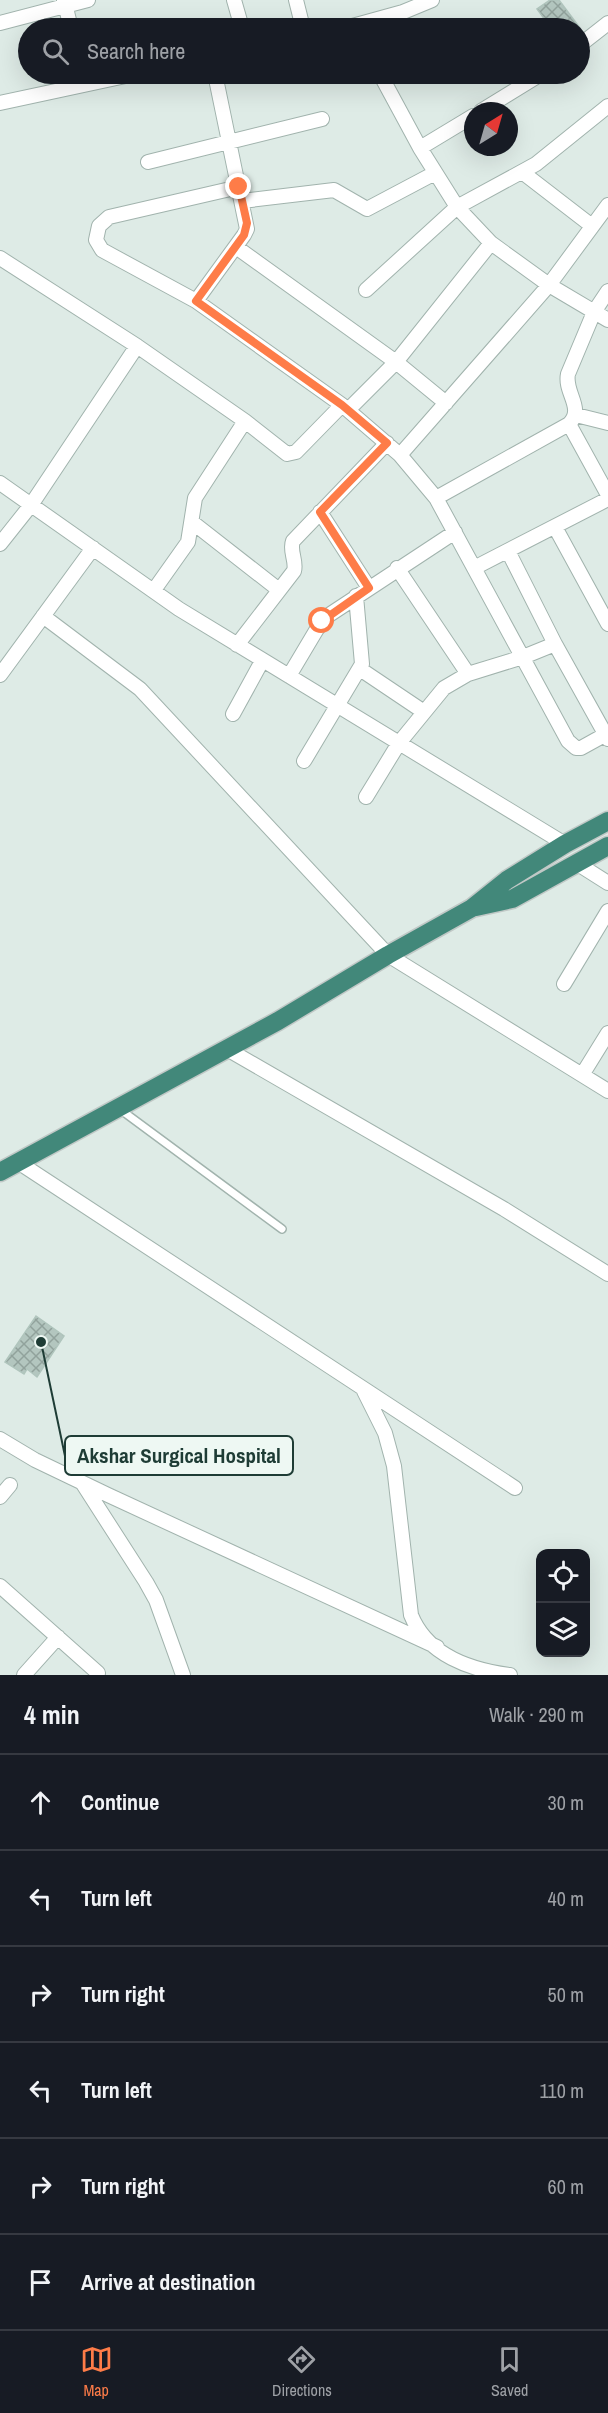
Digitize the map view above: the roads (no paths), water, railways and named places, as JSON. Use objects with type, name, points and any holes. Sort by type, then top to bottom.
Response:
[{"type":"highway","points":[[0,1172],[227,1049],[472,908],[507,880],[565,844],[608,821]]},
{"type":"highway","points":[[472,908],[512,899],[608,846]]},
{"type":"street","points":[[0,23],[65,3],[88,0]]},
{"type":"street","points":[[234,0],[239,18]]},
{"type":"street","points":[[296,0],[300,18]]},
{"type":"street","points":[[378,18],[414,4],[432,0]]},
{"type":"street","points":[[65,3],[69,18]]},
{"type":"street","points":[[590,37],[608,23]]},
{"type":"street","points":[[1,104],[66,84]]},
{"type":"street","points":[[196,301],[247,229],[217,84]]},
{"type":"street","points":[[385,84],[420,148],[457,207],[491,243],[549,285],[608,320]]},
{"type":"street","points":[[496,102],[525,84]]},
{"type":"street","points":[[366,290],[457,207],[546,157],[608,106]]},
{"type":"street","points":[[148,162],[322,119]]},
{"type":"street","points":[[420,148],[464,121]]},
{"type":"street","points":[[522,172],[592,226]]},
{"type":"street","points":[[242,201],[334,190],[366,209],[435,173]]},
{"type":"street","points":[[239,187],[109,217],[103,221],[97,232],[96,240],[102,250],[196,301],[345,408],[400,455],[436,498],[571,746],[581,748],[607,735],[555,644],[508,551]]},
{"type":"street","points":[[400,455],[549,285],[608,205]]},
{"type":"street","points":[[0,258],[137,346],[245,421],[283,452],[291,454],[396,362],[491,243]]},
{"type":"street","points":[[236,247],[396,362],[446,403]]},
{"type":"street","points":[[474,568],[608,497],[573,419],[567,379],[594,312],[608,291]]},
{"type":"street","points":[[0,544],[31,505],[137,346]]},
{"type":"street","points":[[436,498],[573,419],[608,423]]},
{"type":"street","points":[[154,590],[188,542],[195,498],[245,421]]},
{"type":"street","points":[[237,645],[295,568],[291,547],[293,541],[387,443]]},
{"type":"street","points":[[0,483],[154,590],[262,661],[565,844]]},
{"type":"street","points":[[320,512],[369,588]]},
{"type":"street","points":[[192,522],[279,590]]},
{"type":"street","points":[[555,527],[606,616]]},
{"type":"street","points":[[289,676],[322,621],[397,568],[455,532]]},
{"type":"street","points":[[0,675],[93,548]]},
{"type":"street","points":[[397,568],[468,674]]},
{"type":"street","points":[[304,761],[360,669],[363,659],[356,596]]},
{"type":"street","points":[[43,616],[140,688],[388,955],[608,1091]]},
{"type":"street","points":[[366,797],[399,743],[444,688],[468,674],[523,657],[555,644]]},
{"type":"street","points":[[233,714],[262,661]]},
{"type":"street","points":[[360,669],[424,712]]},
{"type":"street","points":[[578,864],[608,883]]},
{"type":"street","points":[[564,984],[608,911]]},
{"type":"street","points":[[582,1075],[608,1033]]},
{"type":"street","points":[[227,1049],[504,1209],[608,1274]]},
{"type":"street","points":[[18,1162],[515,1488]]},
{"type":"street","points":[[361,1387],[385,1432],[394,1466],[411,1615],[416,1627],[453,1659],[481,1671],[510,1675]]},
{"type":"street","points":[[0,1439],[35,1460],[82,1483],[437,1647]]},
{"type":"street","points":[[82,1483],[156,1600],[183,1675]]},
{"type":"street","points":[[0,1497],[10,1485]]},
{"type":"street","points":[[2,1593],[58,1637],[98,1673]]},
{"type":"street","points":[[24,1675],[58,1637]]},
{"type":"street","points":[[453,1659],[461,1675]]},
{"type":"lane","points":[[119,1108],[282,1229]]},
{"type":"place","name":"Akshar Surgical Hospital","points":[[41,1342]]}]
